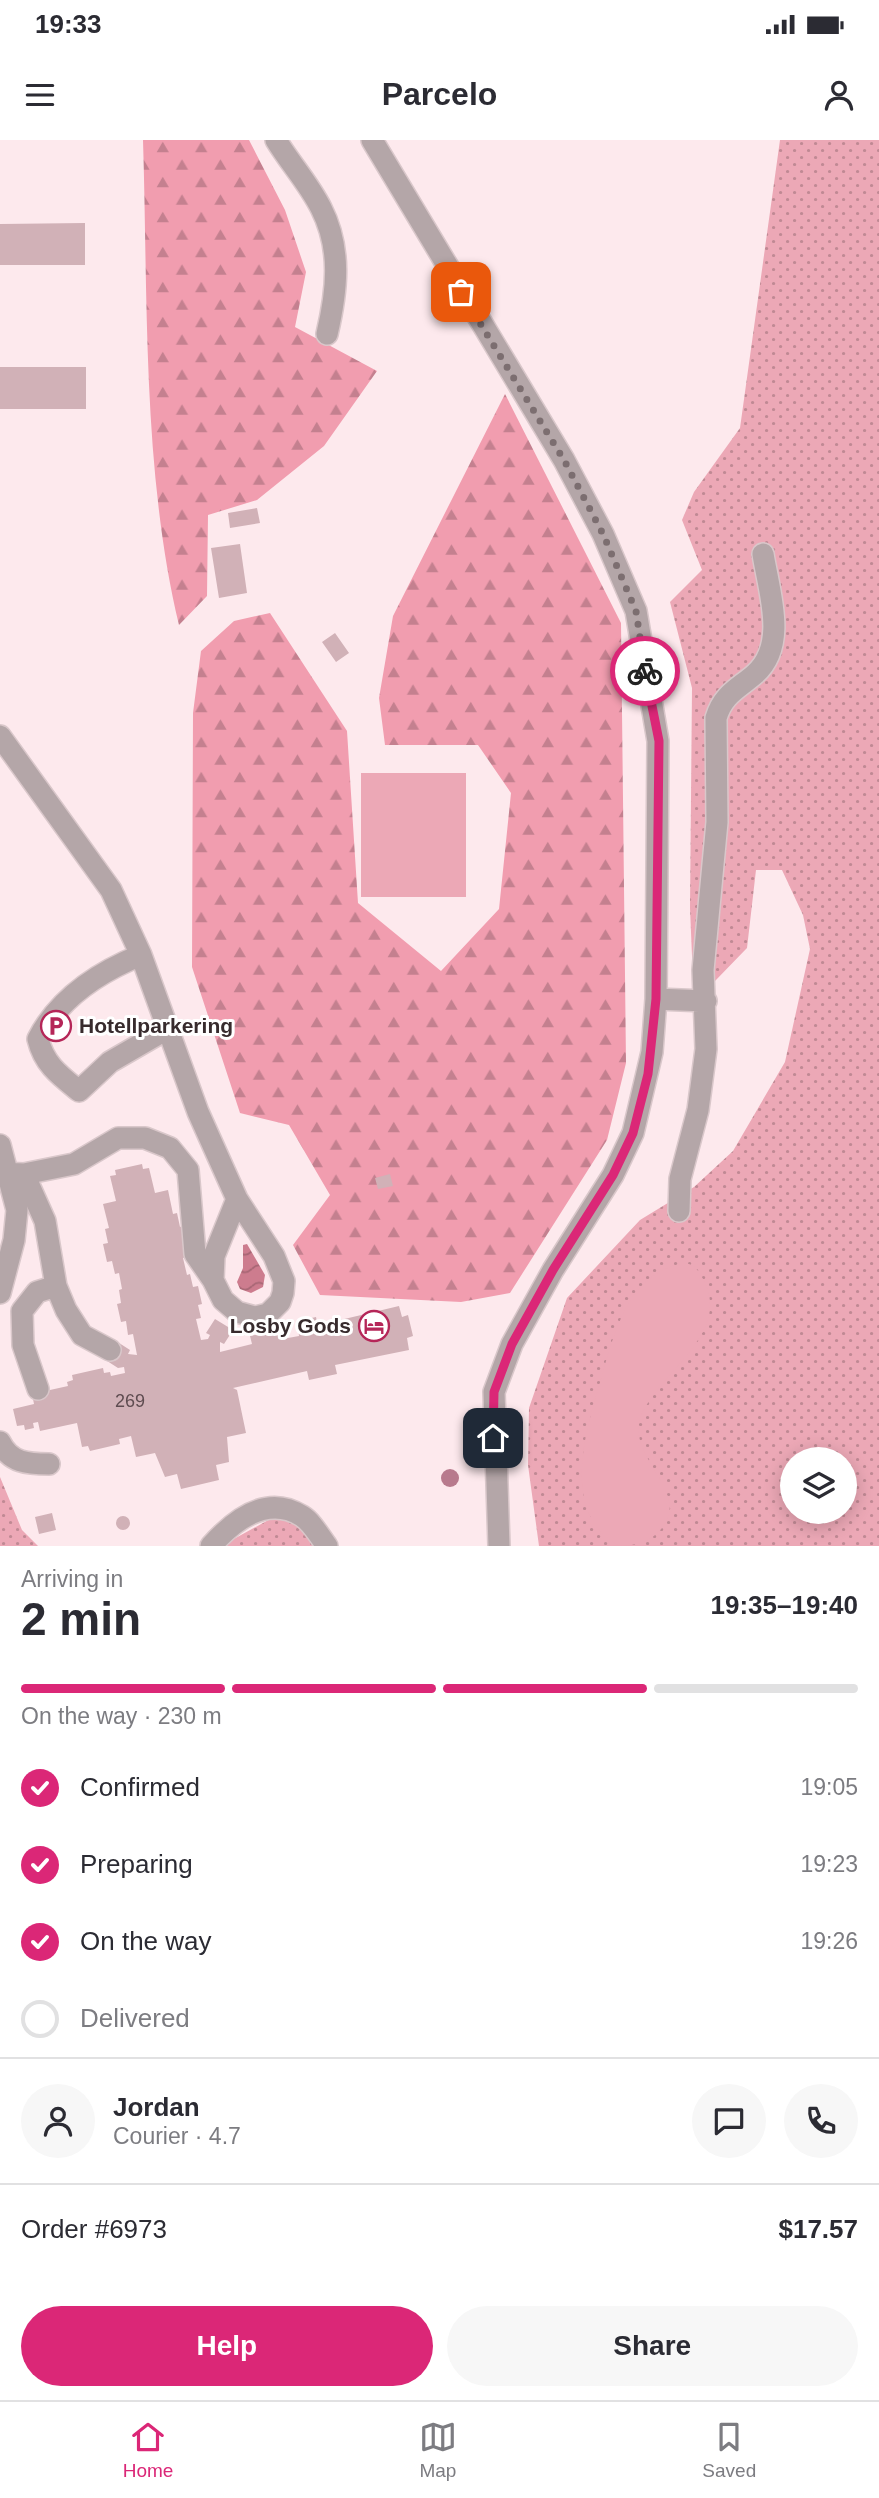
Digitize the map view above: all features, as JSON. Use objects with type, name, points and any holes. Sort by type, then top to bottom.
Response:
[{"type":"street","points":[[276,140],[321,208],[329,233],[338,269],[336,296],[327,334]]},
{"type":"street","points":[[372,140],[564,460],[603,534],[636,611],[659,741],[656,999],[652,1052],[633,1133],[613,1175],[553,1270],[512,1344],[494,1392],[499,1546]]},
{"type":"street","points":[[680,1211],[680,1179],[698,1110],[706,1049],[703,970],[717,822],[716,718],[721,702],[757,673],[773,648],[774,623],[763,554]]},
{"type":"street","points":[[2,748],[111,890],[141,955],[167,1029],[236,1199],[274,1255],[284,1281],[280,1302],[268,1314],[255,1317],[237,1312],[230,1306],[195,1254],[188,1170],[170,1148],[145,1138],[118,1138],[74,1164],[11,1174]]},
{"type":"street","points":[[141,955],[83,987],[49,1016],[38,1039],[42,1056],[54,1072],[79,1091],[110,1062],[167,1029]]},
{"type":"street","points":[[656,999],[706,1001]]},
{"type":"street","points":[[0,1145],[11,1174],[18,1210],[14,1240],[0,1293]]},
{"type":"street","points":[[11,1174],[45,1221],[55,1286],[82,1335],[110,1350]]},
{"type":"street","points":[[213,1280],[214,1255],[236,1199]]},
{"type":"street","points":[[38,1389],[23,1345],[22,1311],[37,1292],[55,1286]]},
{"type":"street","points":[[0,1442],[13,1459],[31,1464],[49,1464]]},
{"type":"street","points":[[211,1546],[229,1526],[246,1515],[265,1508],[303,1516],[327,1546]]},
{"type":"shaded area","points":[[780,140],[879,140],[879,1546],[539,1546],[528,1465],[529,1408],[567,1298],[640,1220],[694,1187],[733,1151],[785,1062],[810,949],[803,915],[782,870],[756,870],[747,948],[715,981],[693,980],[690,908],[692,688],[670,602],[702,570],[682,520],[694,492],[740,428]]},
{"type":"shaded area","points":[[361,773],[466,773],[466,897],[361,897]]},
{"type":"shaded area","points":[[686,1263],[697,1269],[704,1281],[710,1301],[708,1319],[688,1354],[648,1403],[640,1419],[639,1433],[642,1447],[665,1488],[669,1515],[653,1537],[638,1544],[620,1546],[602,1533],[590,1515],[583,1495],[583,1451],[593,1406],[617,1328],[636,1293],[649,1279],[666,1269]]},
{"type":"shaded area","points":[[0,1477],[22,1530],[38,1546],[0,1546]]},
{"type":"shaded area","points":[[274,1517],[315,1531],[326,1546],[221,1546]]},
{"type":"green space","points":[[143,140],[249,140],[285,210],[306,272],[295,327],[377,371],[324,446],[257,500],[208,515],[207,596],[179,625],[158,506],[153,446]]},
{"type":"green space","points":[[505,394],[621,623],[626,1063],[607,1140],[510,1293],[461,1302],[320,1295],[293,1245],[330,1195],[289,1125],[240,1113],[192,967],[193,713],[201,651],[234,621],[270,613],[347,731],[358,903],[441,971],[499,909],[511,793],[478,745],[385,745],[379,698],[393,616]]},
{"type":"water","points":[[247,1244],[265,1275],[263,1287],[251,1293],[240,1289],[237,1282],[243,1268],[243,1245]]},
{"type":"building","points":[[85,223],[85,265],[0,265],[0,224]]},
{"type":"building","points":[[0,367],[86,367],[86,409],[0,409]]},
{"type":"building","points":[[257,508],[260,523],[230,528],[228,513]]},
{"type":"building","points":[[240,544],[247,593],[219,598],[211,548]]},
{"type":"building","points":[[335,633],[349,653],[336,662],[322,642]]},
{"type":"building","name":"Losby Gods","points":[[142,1164],[143,1169],[149,1168],[155,1193],[168,1190],[173,1214],[177,1213],[180,1227],[185,1225],[187,1257],[183,1258],[193,1287],[198,1286],[202,1304],[198,1305],[201,1318],[196,1319],[201,1340],[208,1339],[210,1335],[206,1333],[215,1319],[233,1330],[224,1344],[220,1342],[220,1352],[252,1344],[250,1336],[286,1329],[288,1338],[299,1336],[298,1327],[305,1326],[303,1320],[316,1317],[317,1322],[325,1321],[326,1329],[338,1327],[336,1321],[399,1306],[402,1317],[408,1315],[413,1336],[407,1338],[409,1350],[335,1365],[337,1374],[309,1380],[307,1371],[233,1388],[237,1390],[246,1433],[227,1437],[229,1462],[216,1465],[219,1480],[181,1489],[177,1474],[165,1477],[155,1453],[136,1457],[131,1436],[119,1439],[120,1444],[90,1451],[88,1446],[82,1447],[77,1423],[40,1431],[38,1422],[33,1423],[34,1428],[25,1430],[24,1425],[17,1426],[13,1409],[34,1404],[32,1394],[68,1386],[67,1382],[73,1380],[72,1375],[103,1368],[104,1373],[110,1372],[111,1376],[125,1373],[124,1367],[118,1368],[104,1359],[116,1341],[130,1350],[128,1354],[137,1355],[133,1334],[128,1335],[126,1321],[121,1322],[117,1304],[121,1303],[119,1290],[122,1289],[119,1273],[115,1274],[112,1261],[107,1262],[103,1244],[108,1243],[105,1229],[109,1228],[103,1204],[116,1201],[110,1176],[116,1175],[115,1170]]},
{"type":"building","points":[[390,1174],[393,1186],[378,1189],[375,1178]]},
{"type":"building","points":[[52,1513],[56,1530],[39,1534],[35,1517]]},
{"type":"building","points":[[120,1516],[126,1516],[130,1523],[126,1530],[120,1530],[116,1526],[116,1520]]},
{"type":"way so far","points":[[461,292],[564,460],[603,534],[636,611],[645,671]]},
{"type":"place","name":"Hotellparkering","points":[[56,1026]]},
{"type":"place","name":"Losby Gods","points":[[374,1326]]},
{"type":"route","points":[[493,1438],[494,1392],[512,1344],[553,1270],[613,1175],[633,1133],[648,1074],[656,999],[659,741],[645,671]]}]
